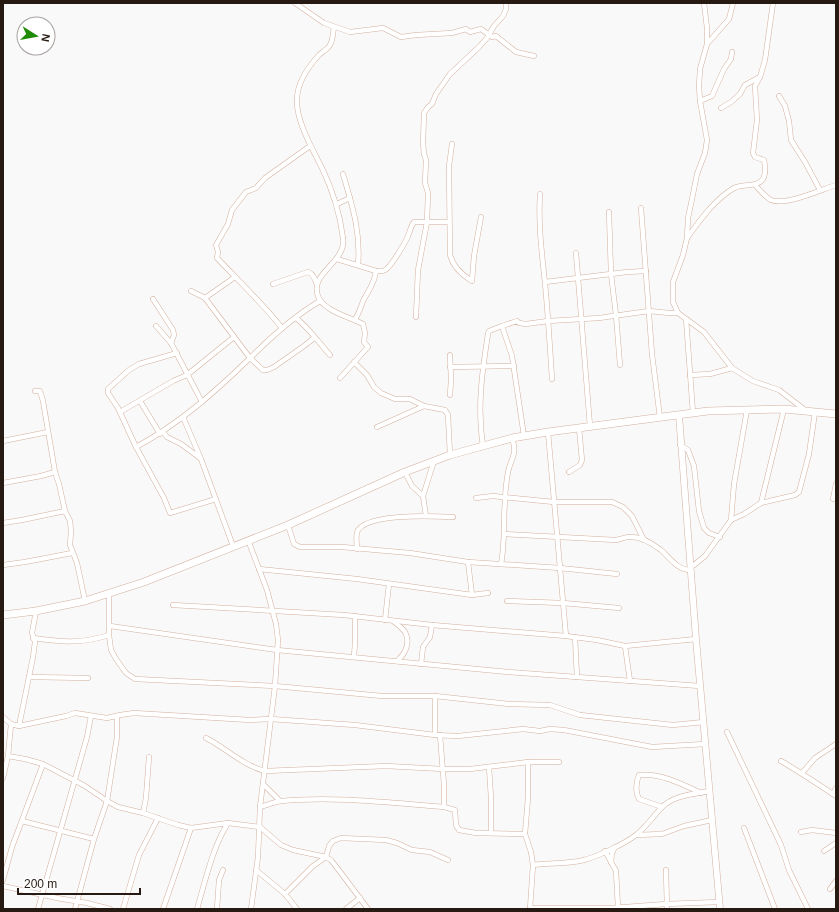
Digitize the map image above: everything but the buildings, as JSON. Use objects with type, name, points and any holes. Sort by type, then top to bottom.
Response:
[{"type":"main road","points":[[3,613],[36,611],[85,601],[109,594],[174,571],[248,540],[288,526],[405,472],[450,455],[512,438],[692,413],[784,409],[836,414]]},
{"type":"street","points":[[295,3],[324,23],[350,32],[383,28],[401,37],[452,33],[466,29],[470,32],[481,29],[492,37],[496,36],[516,52],[534,56]]},
{"type":"street","points":[[416,317],[418,270],[427,222],[427,190],[425,183],[426,160],[423,143],[424,113],[428,106],[432,104],[436,94],[450,74],[479,47],[503,16],[506,9],[506,3]]},
{"type":"street","points":[[704,3],[707,44],[700,69],[700,101],[707,140],[705,153],[697,174],[688,218],[687,238],[683,255],[673,282],[673,302],[678,313],[704,332],[732,368],[753,381],[779,390],[805,410]]},
{"type":"street","points":[[707,44],[729,18],[733,3]]},
{"type":"street","points":[[687,238],[705,214],[723,197],[735,188],[744,184],[755,185],[763,180],[765,163],[762,159],[755,157],[753,153],[757,120],[755,86],[760,77],[765,60],[773,3]]},
{"type":"street","points":[[316,285],[319,278],[337,259],[344,243],[337,204],[322,168],[310,146],[296,101],[306,71],[330,44],[334,27]]},
{"type":"street","points":[[700,101],[712,96],[724,69],[731,58],[732,52]]},
{"type":"street","points":[[721,108],[740,94],[745,85],[760,77]]},
{"type":"street","points":[[779,96],[785,106],[789,121],[791,140],[820,190]]},
{"type":"street","points":[[452,144],[449,166],[450,254],[452,262],[465,277],[472,281],[474,256],[481,217]]},
{"type":"street","points":[[282,328],[266,307],[217,258],[218,252],[216,245],[228,224],[232,210],[246,192],[256,188],[265,178],[310,146]]},
{"type":"street","points":[[343,174],[358,231],[358,265]]},
{"type":"street","points":[[755,185],[773,201],[788,200],[836,185]]},
{"type":"street","points":[[540,194],[540,236],[552,379]]},
{"type":"street","points":[[337,204],[350,198]]},
{"type":"street","points":[[641,208],[649,311],[660,418]]},
{"type":"street","points":[[609,212],[611,274],[620,365]]},
{"type":"street","points":[[337,259],[376,271],[382,271],[386,269],[409,235],[414,222],[449,222]]},
{"type":"street","points":[[576,253],[590,426]]},
{"type":"street","points":[[355,320],[371,288],[376,271]]},
{"type":"street","points":[[545,282],[646,271]]},
{"type":"street","points":[[273,284],[308,272],[311,273],[320,301],[341,316],[363,324],[365,333],[364,342],[368,347],[340,378]]},
{"type":"street","points":[[205,298],[235,276]]},
{"type":"street","points":[[190,291],[205,298],[250,358],[264,370],[267,370],[314,338]]},
{"type":"street","points":[[153,299],[173,330],[174,335],[171,343]]},
{"type":"street","points":[[136,447],[161,433],[184,417],[282,328],[320,301]]},
{"type":"street","points":[[483,446],[480,425],[480,408],[483,366],[488,331],[517,321],[519,323],[526,324],[649,311],[678,313]]},
{"type":"street","points":[[296,318],[305,325],[314,338],[330,355]]},
{"type":"street","points":[[686,319],[692,413]]},
{"type":"street","points":[[156,326],[171,343],[202,402]]},
{"type":"street","points":[[502,326],[512,356],[524,436]]},
{"type":"street","points":[[120,412],[173,381],[187,376],[234,337]]},
{"type":"street","points":[[177,353],[139,364],[129,370],[111,386],[108,389],[108,393],[120,412],[136,447],[164,498],[170,513],[216,499]]},
{"type":"street","points":[[450,354],[450,394]]},
{"type":"street","points":[[354,362],[367,375],[374,386],[381,393],[395,399],[410,399],[424,406],[445,410],[447,412],[450,455]]},
{"type":"street","points":[[450,366],[514,366]]},
{"type":"street","points":[[690,375],[710,374],[732,368]]},
{"type":"street","points":[[35,391],[40,391],[42,396],[55,472],[71,531],[70,545],[77,563],[85,601]]},
{"type":"street","points":[[140,401],[161,433],[181,444],[202,459]]},
{"type":"street","points":[[377,427],[424,406]]},
{"type":"street","points":[[761,503],[784,409]]},
{"type":"street","points":[[504,534],[616,540],[628,537],[644,540],[660,550],[674,563],[685,570],[691,568],[705,556],[731,520],[734,484],[747,410]]},
{"type":"street","points":[[731,520],[761,503],[795,495],[800,492],[815,412]]},
{"type":"street","points":[[679,415],[680,445],[696,639],[720,909]]},
{"type":"street","points":[[184,417],[202,459],[233,546]]},
{"type":"street","points":[[569,472],[580,465],[582,460],[579,428]]},
{"type":"street","points":[[3,441],[48,432]]},
{"type":"street","points":[[548,432],[566,636]]},
{"type":"street","points":[[501,564],[504,534],[504,496],[509,468],[515,447],[512,438]]},
{"type":"street","points":[[680,445],[688,450],[694,466],[699,511],[704,528],[709,533],[720,537]]},
{"type":"street","points":[[426,516],[423,496],[434,461]]},
{"type":"street","points":[[3,483],[42,476],[55,472]]},
{"type":"street","points":[[405,472],[412,486],[423,496]]},
{"type":"street","points":[[833,499],[836,484]]},
{"type":"street","points":[[476,498],[487,496],[504,496],[554,502],[612,502],[623,507],[632,516],[644,540]]},
{"type":"street","points":[[3,523],[65,511]]},
{"type":"street","points":[[357,549],[356,536],[358,531],[368,523],[377,520],[426,516],[453,517]]},
{"type":"street","points":[[288,526],[296,546],[342,547],[410,553],[468,562],[560,568],[617,574]]},
{"type":"street","points":[[248,540],[273,611],[278,640],[275,686],[260,807],[260,827],[256,870],[250,909]]},
{"type":"street","points":[[3,565],[72,553]]},
{"type":"street","points":[[468,562],[472,595]]},
{"type":"street","points":[[259,569],[294,572],[472,595],[488,593]]},
{"type":"street","points":[[385,620],[389,584]]},
{"type":"street","points":[[109,594],[109,635],[111,650],[126,673],[135,679],[275,686],[382,696],[435,696],[509,704],[550,706],[580,714],[673,725],[704,722]]},
{"type":"street","points":[[507,601],[563,603],[619,608]]},
{"type":"street","points":[[173,605],[296,611],[355,616],[432,625],[575,637],[625,646],[696,639]]},
{"type":"street","points":[[19,726],[35,642],[32,633],[36,611]]},
{"type":"street","points":[[354,656],[356,643],[355,616]]},
{"type":"street","points":[[393,621],[405,632],[407,637],[406,652],[397,661]]},
{"type":"street","points":[[421,664],[423,648],[430,637],[432,625]]},
{"type":"street","points":[[110,626],[277,650],[354,656],[421,664],[700,686]]},
{"type":"street","points":[[33,638],[70,642],[92,640],[109,635]]},
{"type":"street","points":[[575,637],[577,677]]},
{"type":"street","points":[[625,646],[630,681]]},
{"type":"street","points":[[29,677],[88,678]]},
{"type":"street","points":[[435,696],[444,807]]},
{"type":"street","points":[[3,717],[11,724],[19,726],[76,713],[84,713],[91,716],[108,718],[120,714],[134,713],[250,720],[271,719],[458,736],[523,729],[540,731],[557,729],[652,746],[705,744]]},
{"type":"street","points":[[38,909],[75,781],[91,716]]},
{"type":"street","points":[[75,909],[94,839],[107,801],[117,737],[117,716]]},
{"type":"street","points":[[3,778],[8,756],[11,724]]},
{"type":"street","points":[[727,732],[781,845],[789,870],[808,909]]},
{"type":"street","points":[[206,738],[218,744],[243,762],[265,771],[386,766],[442,769],[489,767],[528,762],[559,762]]},
{"type":"street","points":[[802,773],[815,758],[836,744]]},
{"type":"street","points":[[8,756],[43,764],[85,786],[118,807],[143,813],[185,827],[191,828],[228,823],[260,827],[281,845],[293,850],[326,857],[331,860],[368,909]]},
{"type":"street","points":[[143,813],[146,798],[149,757]]},
{"type":"street","points":[[781,761],[802,773],[834,795],[836,788]]},
{"type":"street","points":[[528,762],[528,798],[525,834],[531,852],[533,865],[530,908],[612,908],[719,902]]},
{"type":"street","points":[[3,880],[22,821],[43,764]]},
{"type":"street","points":[[489,767],[491,833]]},
{"type":"street","points":[[662,807],[639,799],[637,795],[637,785],[639,775],[663,778],[701,793]]},
{"type":"street","points":[[264,784],[280,802]]},
{"type":"street","points":[[533,865],[586,860],[615,847],[636,834],[650,822],[662,807],[670,802],[681,797],[710,791]]},
{"type":"street","points":[[260,807],[280,802],[350,800],[444,807],[456,810],[456,825],[459,830],[476,833],[525,834]]},
{"type":"street","points":[[123,909],[140,855],[158,818]]},
{"type":"street","points":[[636,834],[662,834],[684,826],[712,820]]},
{"type":"street","points":[[22,821],[94,839]]},
{"type":"street","points":[[197,909],[215,851],[228,823]]},
{"type":"street","points":[[163,909],[191,828]]},
{"type":"street","points":[[744,828],[775,909]]},
{"type":"street","points":[[801,832],[812,830],[836,833]]},
{"type":"street","points":[[285,894],[313,866],[326,857],[329,846],[333,841],[341,838],[386,840],[412,850],[430,852],[448,860]]},
{"type":"street","points":[[824,851],[836,843]]},
{"type":"street","points":[[611,862],[612,853],[615,847]]},
{"type":"street","points":[[605,851],[616,871],[618,907]]},
{"type":"street","points":[[217,909],[219,880],[223,870]]},
{"type":"street","points":[[256,870],[285,894],[297,909]]},
{"type":"street","points":[[666,870],[667,906]]},
{"type":"street","points":[[830,889],[836,882]]},
{"type":"street","points":[[3,886],[110,909]]},
{"type":"street","points":[[346,909],[360,898]]}]
